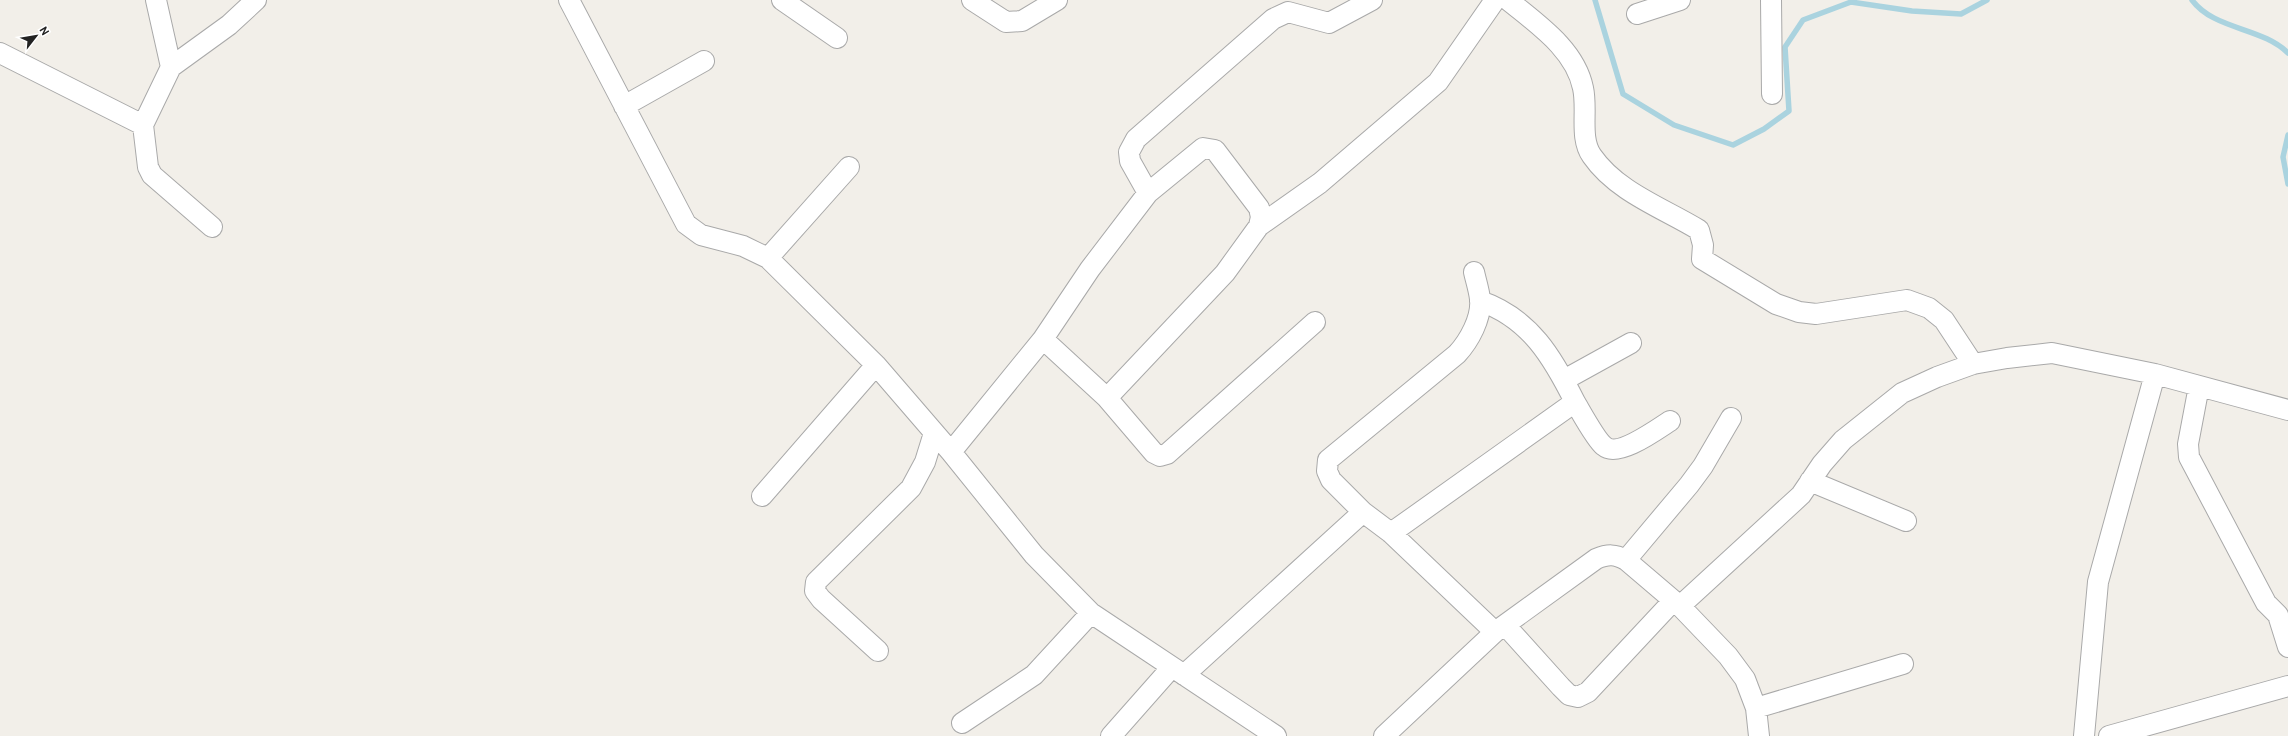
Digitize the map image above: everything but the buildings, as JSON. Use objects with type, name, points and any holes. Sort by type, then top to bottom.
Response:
[{"type":"street","points":[[156,0],[171,67]]},
{"type":"street","points":[[212,227],[152,175],[148,167],[143,125],[171,67],[229,25],[256,0]]},
{"type":"street","points":[[570,0],[686,224],[702,235],[743,246],[768,258],[876,365],[951,452],[1034,555],[1091,613],[1276,736]]},
{"type":"street","points":[[782,0],[837,38]]},
{"type":"street","points":[[972,0],[1006,22],[1022,21],[1057,0]]},
{"type":"street","points":[[1148,194],[1130,162],[1129,152],[1136,138],[1273,19],[1288,12],[1329,24],[1372,0]]},
{"type":"street","points":[[1107,398],[1225,273],[1259,226],[1320,183],[1438,82],[1495,0]]},
{"type":"street","points":[[1508,0],[1555,39],[1577,70],[1583,88],[1586,143],[1592,156],[1617,183],[1698,230],[1703,245],[1702,259],[1776,304],[1799,312],[1816,314],[1907,300],[1929,308],[1944,320],[1973,364]]},
{"type":"street","points":[[1637,14],[1680,0]]},
{"type":"street","points":[[1771,0],[1772,94]]},
{"type":"street","points":[[0,53],[143,125]]},
{"type":"street","points":[[624,106],[704,60]]},
{"type":"street","points":[[951,452],[1043,339],[1090,269],[1148,194],[1203,148],[1215,150],[1259,208],[1261,217],[1259,226]]},
{"type":"street","points":[[768,258],[849,167]]},
{"type":"street","points":[[1474,272],[1480,301],[1473,332],[1468,342],[1458,354],[1328,460],[1327,471],[1331,480],[1363,512],[1390,533],[1500,629],[1569,695],[1578,697],[1588,692],[1676,604],[1801,495],[1810,481],[1843,440],[1902,394],[1936,377],[1973,364],[2007,358],[2052,353],[2155,374],[2288,410]]},
{"type":"street","points":[[1480,301],[1494,306],[1520,322],[1540,342],[1603,446],[1612,450],[1623,448],[1670,421]]},
{"type":"street","points":[[1043,339],[1107,398],[1154,453],[1160,456],[1167,454],[1315,322]]},
{"type":"street","points":[[1564,380],[1631,343]]},
{"type":"street","points":[[762,496],[876,365]]},
{"type":"street","points":[[2084,736],[2098,582],[2155,374]]},
{"type":"street","points":[[2199,386],[2188,444],[2189,457],[2266,602],[2278,615],[2288,647]]},
{"type":"street","points":[[1390,533],[1575,402]]},
{"type":"street","points":[[1626,560],[1689,485],[1703,466],[1731,418]]},
{"type":"street","points":[[878,652],[821,599],[815,591],[816,582],[911,488],[925,462],[934,433]]},
{"type":"street","points":[[1810,481],[1906,521]]},
{"type":"street","points":[[1111,736],[1178,671],[1363,512]]},
{"type":"street","points":[[1384,736],[1500,629],[1596,559],[1606,555],[1617,555],[1626,560],[1676,604],[1728,656],[1745,679],[1756,708],[1759,736]]},
{"type":"street","points":[[962,723],[1024,684],[1091,613]]},
{"type":"street","points":[[1756,708],[1904,664]]},
{"type":"street","points":[[2109,736],[2288,686]]},
{"type":"waterway","points":[[1595,0],[1623,94],[1674,125],[1733,145],[1764,129],[1789,111],[1785,47],[1803,20],[1851,2],[1912,11],[1961,14],[1987,0]]},
{"type":"waterway","points":[[2192,0],[2201,10],[2213,17],[2265,38],[2277,44],[2288,53]]},
{"type":"waterway","points":[[2288,135],[2283,157],[2288,184]]}]
